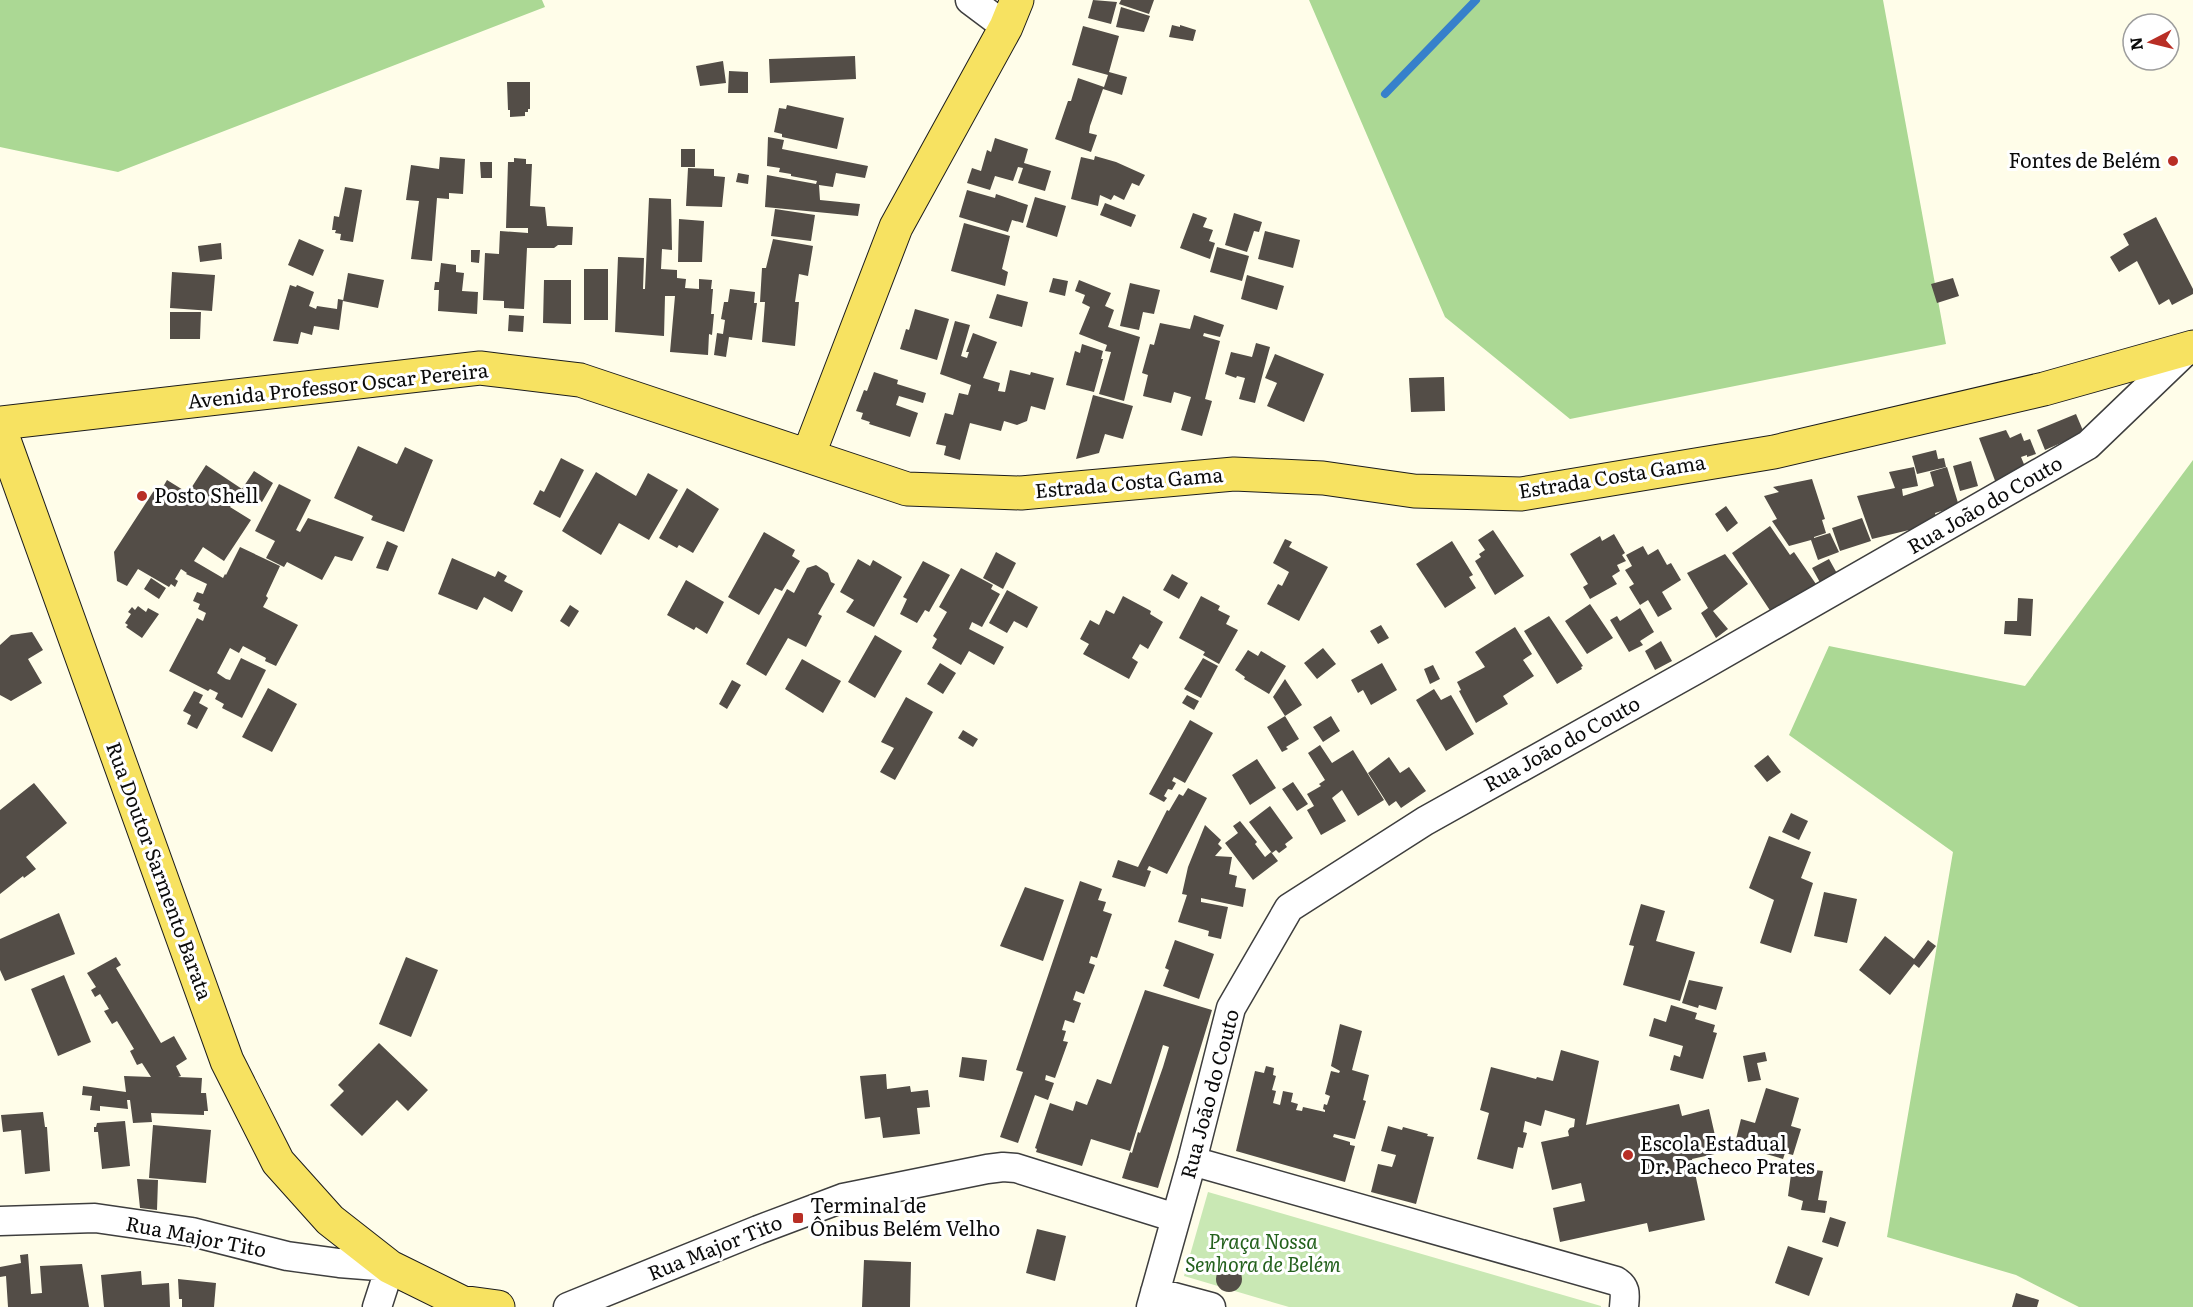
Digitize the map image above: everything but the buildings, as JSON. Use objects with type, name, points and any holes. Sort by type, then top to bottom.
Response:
[{"type":"main road","points":[[808,456],[896,227],[1012,14]]},
{"type":"main road","name":"Estrada Costa Gama","points":[[808,456],[907,489],[1021,493],[1234,474],[1323,478],[1414,492],[1521,494],[1774,452],[2044,389],[2191,348]]},
{"type":"main road","name":"Avenida Professor Oscar Pereira","points":[[0,423],[480,368],[580,380],[808,456]]},
{"type":"main road","name":"Rua Doutor Sarmento Barata","points":[[0,429],[227,1061],[278,1162],[330,1220],[390,1267],[461,1302],[498,1307]]},
{"type":"street","points":[[969,0],[1012,14]]},
{"type":"street","name":"Rua João do Couto","points":[[1153,1300],[1192,1161],[1231,1008],[1289,908],[1425,821],[1717,658],[2088,445],[2191,348]]},
{"type":"street","points":[[1192,1161],[1616,1281],[1623,1285],[1626,1292],[1624,1307]]},
{"type":"street","name":"Rua Major Tito","points":[[568,1307],[747,1234],[843,1198],[987,1169],[1016,1168],[1176,1218]]},
{"type":"street","name":"Rua Major Tito","points":[[0,1221],[95,1218],[192,1232],[287,1256],[390,1267]]},
{"type":"street","points":[[377,1307],[390,1267]]},
{"type":"street","points":[[1153,1300],[1211,1307]]},
{"type":"green space","points":[[0,0],[542,0],[545,7],[118,172],[0,147]]},
{"type":"green space","points":[[1309,0],[1883,0],[1946,344],[1570,419],[1445,317]]},
{"type":"green space","points":[[2193,460],[2193,1307],[2079,1307],[2016,1275],[1887,1237],[1953,852],[1789,735],[1829,646],[2025,686]]},
{"type":"green space","name":"Praça Nossa Senhora de Belém","points":[[1208,1192],[1601,1307],[1289,1307],[1184,1276]]},
{"type":"waterway","points":[[1385,94],[1476,0]]},
{"type":"place","name":"Fontes de Belém","points":[[2173,161]]},
{"type":"place","name":"Posto Shell","points":[[142,496]]},
{"type":"place","name":"Escola Estadual Dr. Pacheco Prates","points":[[1628,1155]]},
{"type":"place","name":"Terminal de Ônibus Belém Velho","points":[[798,1218]]}]
